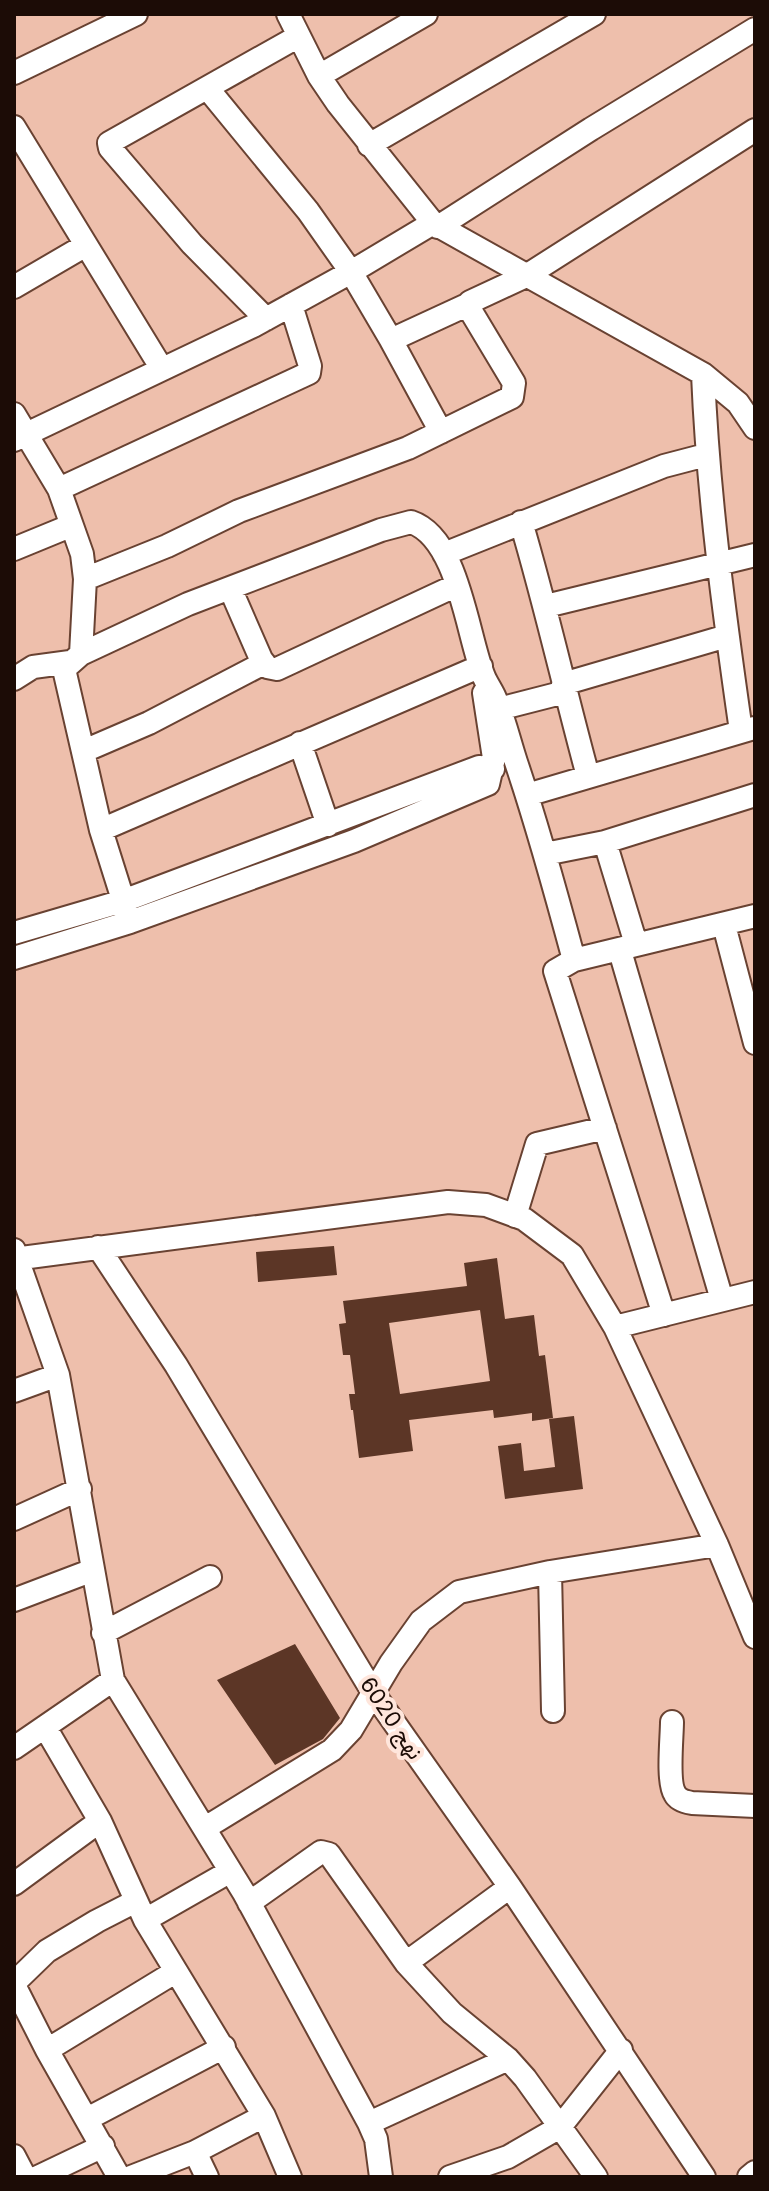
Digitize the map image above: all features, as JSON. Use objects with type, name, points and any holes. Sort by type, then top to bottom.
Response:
[{"type":"street","points":[[14,73],[136,14]]},
{"type":"street","points":[[288,14],[319,76],[369,145],[436,225],[703,374],[738,403],[755,428]]},
{"type":"street","points":[[319,76],[393,22],[426,14]]},
{"type":"street","points":[[369,145],[594,14]]},
{"type":"street","points":[[126,911],[101,830],[64,669],[75,658],[85,579],[82,554],[59,489],[18,429],[162,369],[266,319],[436,225],[755,29]]},
{"type":"street","points":[[266,319],[192,244],[110,148],[109,143],[299,36]]},
{"type":"street","points":[[208,89],[308,211],[351,272],[441,432]]},
{"type":"street","points":[[14,127],[162,369]]},
{"type":"street","points":[[391,340],[526,276],[755,130]]},
{"type":"street","points":[[14,287],[86,245]]},
{"type":"street","points":[[85,579],[167,546],[239,511],[364,465],[512,397],[514,383],[469,304]]},
{"type":"street","points":[[59,489],[309,373],[310,366],[291,305]]},
{"type":"street","points":[[527,795],[748,730],[727,636],[706,455],[703,374]]},
{"type":"street","points":[[444,554],[664,466],[706,455]]},
{"type":"street","points":[[14,679],[33,667],[75,658],[230,588],[399,523],[411,522],[427,531],[444,554],[469,616],[482,671],[493,769],[488,784],[354,841],[126,911],[14,933]]},
{"type":"street","points":[[521,522],[546,606],[588,776]]},
{"type":"street","points":[[14,549],[70,526]]},
{"type":"street","points":[[546,606],[755,555]]},
{"type":"street","points":[[230,588],[264,663],[277,669],[457,585]]},
{"type":"street","points":[[499,709],[727,636]]},
{"type":"street","points":[[84,751],[149,723],[264,663]]},
{"type":"street","points":[[482,671],[499,709],[527,795],[574,960]]},
{"type":"street","points":[[101,830],[300,743],[482,671]]},
{"type":"street","points":[[300,743],[328,825]]},
{"type":"street","points":[[14,958],[328,825],[479,767],[493,769]]},
{"type":"street","points":[[545,854],[605,842],[755,795]]},
{"type":"street","points":[[605,842],[628,947],[722,1300]]},
{"type":"street","points":[[664,1315],[555,971],[574,960],[755,916]]},
{"type":"street","points":[[724,925],[755,1043]]},
{"type":"street","points":[[515,1216],[537,1144],[605,1128]]},
{"type":"street","points":[[381,2177],[376,2139],[369,2123],[249,1903],[113,1680],[58,1375],[15,1256],[448,1202],[486,1205],[524,1219],[572,1255],[615,1327],[717,1545],[755,1637]]},
{"type":"street","name":"نهج 6020","points":[[98,1247],[176,1365],[374,1694],[510,1887],[704,2177]]},
{"type":"street","points":[[615,1327],[755,1292]]},
{"type":"street","points":[[14,1391],[58,1375]]},
{"type":"street","points":[[14,1519],[80,1489]]},
{"type":"street","points":[[205,1828],[321,1759],[351,1730],[391,1663],[421,1621],[459,1592],[550,1572],[717,1545]]},
{"type":"street","points":[[14,1600],[93,1570]]},
{"type":"street","points":[[550,1572],[553,1711]]},
{"type":"street","points":[[103,1633],[210,1577]]},
{"type":"street","points":[[14,1748],[113,1680]]},
{"type":"street","points":[[672,1722],[675,1795],[682,1801],[692,1803],[755,1806]]},
{"type":"street","points":[[45,1727],[100,1821],[141,1911],[175,1972],[264,2116],[290,2177]]},
{"type":"street","points":[[14,1884],[100,1821]]},
{"type":"street","points":[[249,1903],[321,1852],[329,1854],[406,1963],[452,2013],[508,2059],[525,2078],[596,2177]]},
{"type":"street","points":[[119,2177],[47,2050],[14,1984],[47,1951],[97,1921],[141,1911],[229,1872]]},
{"type":"street","points":[[406,1963],[510,1887]]},
{"type":"street","points":[[47,2050],[175,1972]]},
{"type":"street","points":[[87,2119],[224,2047]]},
{"type":"street","points":[[450,2177],[505,2168],[560,2127],[621,2050]]},
{"type":"street","points":[[369,2123],[508,2059]]},
{"type":"street","points":[[131,2177],[195,2152],[264,2116]]},
{"type":"street","points":[[38,2177],[103,2146]]},
{"type":"street","points":[[195,2152],[207,2177]]},
{"type":"street","points":[[14,2156],[25,2177]]},
{"type":"street","points":[[749,2177],[755,2172]]},
{"type":"building","points":[[334,1246],[337,1275],[258,1282],[256,1252]]},
{"type":"building","points":[[497,1258],[505,1319],[534,1315],[539,1356],[545,1355],[553,1418],[532,1421],[532,1413],[494,1418],[493,1410],[409,1420],[413,1451],[359,1458],[349,1394],[355,1394],[350,1355],[343,1355],[339,1324],[346,1323],[343,1301],[467,1286],[464,1263]],"holes":[[[480,1310],[490,1381],[400,1394],[389,1323]]]},
{"type":"building","points":[[574,1416],[583,1489],[505,1499],[498,1446],[521,1443],[524,1471],[555,1467],[549,1419]]},
{"type":"building","points":[[295,1644],[340,1718],[323,1739],[275,1765],[217,1680]]}]
